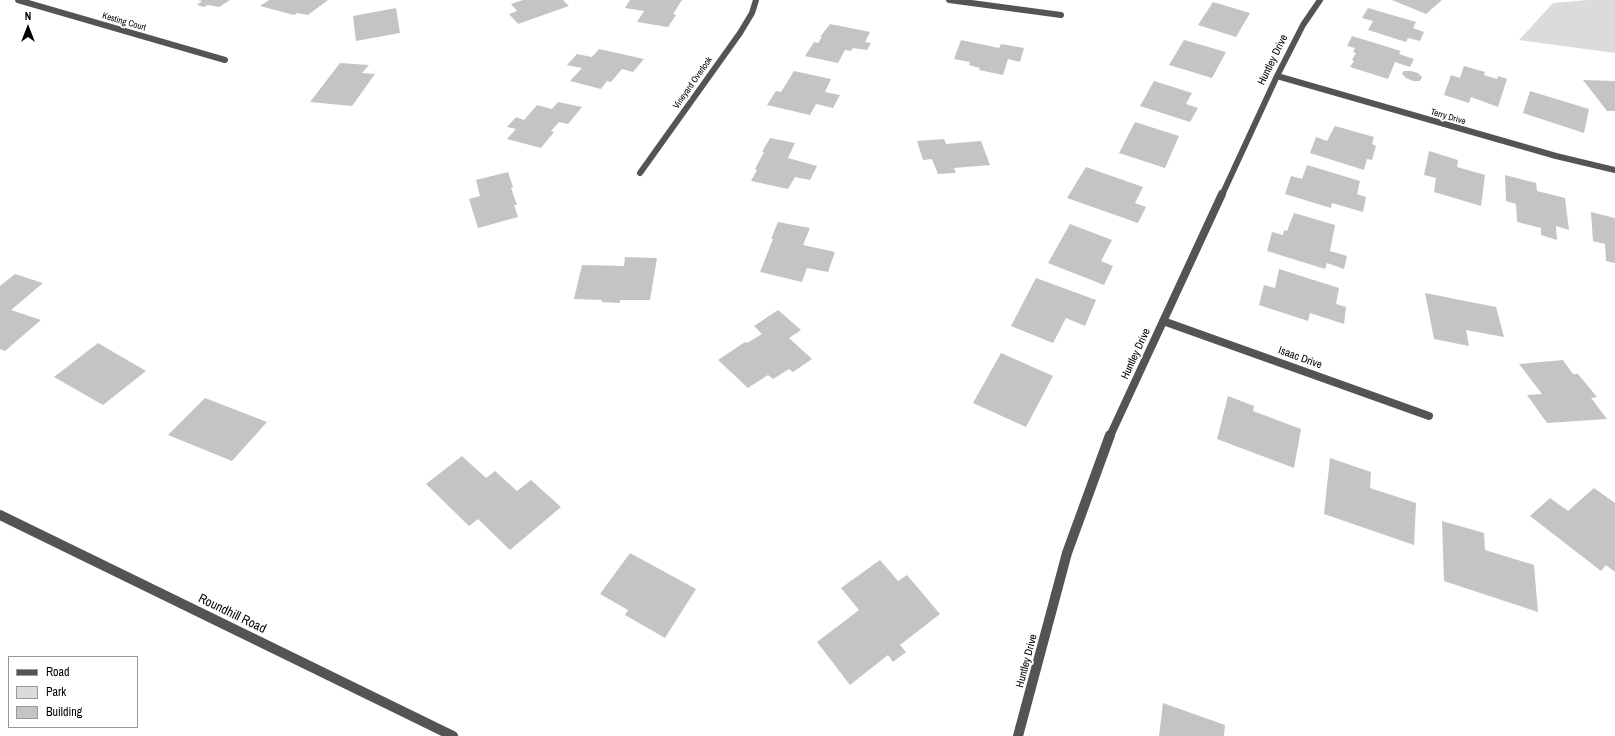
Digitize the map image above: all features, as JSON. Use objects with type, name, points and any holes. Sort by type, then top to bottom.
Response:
[{"type":"street","name":"Kesting Court","points":[[18,0],[225,60]]},
{"type":"street","name":"Vineyard Overlook","points":[[640,173],[740,33],[752,13],[756,0]]},
{"type":"street","points":[[949,0],[1061,15]]},
{"type":"street","name":"Huntley Drive","points":[[1018,736],[1067,553],[1106,444],[1277,76],[1303,25],[1320,0]]},
{"type":"street","name":"Terry Drive","points":[[1277,76],[1548,154],[1615,170]]},
{"type":"street","name":"Isaac Drive","points":[[1163,321],[1429,416]]},
{"type":"street","name":"Roundhill Road","points":[[0,515],[453,736]]},
{"type":"green space","points":[[1588,0],[1615,0],[1615,53],[1519,40],[1553,3]]},
{"type":"building","points":[[198,0],[230,0],[219,7],[208,5],[204,7],[197,5],[202,1]]},
{"type":"building","points":[[269,0],[328,0],[308,15],[297,13],[294,15],[260,6]]},
{"type":"building","points":[[523,0],[563,0],[569,6],[518,24],[509,14],[517,11],[511,4]]},
{"type":"building","points":[[630,0],[682,0],[673,14],[676,15],[668,27],[637,22],[644,11],[625,8]]},
{"type":"building","points":[[1392,0],[1442,0],[1426,14]]},
{"type":"building","points":[[1213,2],[1250,13],[1236,37],[1198,25]]},
{"type":"building","points":[[396,8],[400,33],[356,41],[353,16]]},
{"type":"building","points":[[1368,8],[1416,22],[1413,28],[1424,32],[1420,41],[1408,38],[1406,42],[1368,30],[1373,21],[1362,18]]},
{"type":"building","points":[[830,24],[870,32],[865,42],[871,43],[867,50],[853,48],[851,51],[845,50],[838,63],[805,56],[814,42],[818,43],[822,37],[820,37]]},
{"type":"building","points":[[1352,36],[1401,51],[1399,54],[1414,59],[1410,67],[1395,62],[1388,79],[1350,67],[1354,61],[1352,60],[1356,53],[1353,52],[1355,48],[1347,46]]},
{"type":"building","points":[[961,40],[999,48],[1001,44],[1024,48],[1020,62],[1008,59],[1003,75],[979,70],[980,68],[969,65],[970,62],[954,59]]},
{"type":"building","points":[[1184,40],[1226,52],[1212,78],[1169,65]]},
{"type":"building","points":[[599,49],[644,59],[633,72],[622,69],[611,82],[607,81],[601,89],[570,81],[582,68],[567,65],[577,54],[592,57]]},
{"type":"building","points":[[340,63],[369,65],[362,73],[375,74],[352,106],[310,102]]},
{"type":"building","points":[[1464,66],[1485,72],[1484,75],[1497,79],[1498,76],[1507,79],[1498,107],[1471,97],[1469,103],[1444,95],[1451,75],[1460,78]]},
{"type":"building","points":[[794,71],[831,79],[825,92],[840,95],[833,108],[816,104],[810,115],[767,105],[776,91],[781,92]]},
{"type":"building","points":[[1404,71],[1418,73],[1422,77],[1420,81],[1413,81],[1406,78],[1402,74]]},
{"type":"building","points":[[1583,80],[1615,81],[1615,111],[1607,111]]},
{"type":"building","points":[[1154,81],[1192,93],[1186,104],[1198,108],[1190,122],[1140,106]]},
{"type":"building","points":[[1530,91],[1589,109],[1584,133],[1523,113]]},
{"type":"building","points":[[558,102],[582,107],[568,124],[559,122],[551,131],[554,132],[541,148],[507,139],[516,129],[507,127],[516,117],[524,120],[537,105],[552,109]]},
{"type":"building","points":[[1135,122],[1179,136],[1165,168],[1119,153]]},
{"type":"building","points":[[1335,126],[1374,137],[1372,144],[1376,146],[1372,160],[1367,159],[1364,170],[1310,153],[1316,137],[1327,141]]},
{"type":"building","points":[[770,138],[795,143],[788,158],[817,166],[810,180],[795,177],[788,189],[751,181],[757,170],[755,169],[764,152],[762,152]]},
{"type":"building","points":[[944,139],[946,144],[981,141],[990,165],[954,168],[956,173],[938,174],[932,159],[923,160],[917,141]]},
{"type":"building","points":[[1429,151],[1458,160],[1457,167],[1485,175],[1481,206],[1434,192],[1436,178],[1424,175]]},
{"type":"building","points":[[1307,165],[1360,181],[1357,194],[1366,197],[1363,212],[1332,203],[1331,208],[1285,194],[1291,176],[1302,179]]},
{"type":"building","points":[[1086,167],[1143,187],[1135,203],[1146,207],[1138,223],[1067,198]]},
{"type":"building","points":[[508,172],[513,187],[511,188],[517,205],[514,205],[518,217],[478,228],[469,199],[480,196],[476,180]]},
{"type":"building","points":[[1505,175],[1536,183],[1537,191],[1565,198],[1569,230],[1556,226],[1557,240],[1541,235],[1541,228],[1517,222],[1516,204],[1506,201]]},
{"type":"building","points":[[1591,212],[1615,218],[1615,263],[1606,261],[1605,244],[1593,241]]},
{"type":"building","points":[[1294,213],[1335,225],[1330,251],[1347,256],[1344,269],[1327,263],[1325,269],[1267,251],[1272,232],[1283,235],[1284,230],[1287,231]]},
{"type":"building","points":[[778,222],[810,228],[803,245],[835,252],[828,272],[807,268],[802,282],[760,272]]},
{"type":"building","points":[[1070,224],[1112,240],[1101,261],[1113,266],[1104,285],[1048,263]]},
{"type":"building","points":[[625,257],[657,258],[650,300],[620,300],[620,303],[601,302],[602,300],[574,299],[582,265],[624,266]]},
{"type":"building","points":[[1279,269],[1339,288],[1336,304],[1346,307],[1344,324],[1310,313],[1308,321],[1259,305],[1264,285],[1275,288]]},
{"type":"building","points":[[15,274],[43,283],[11,310],[41,320],[5,351],[0,349],[0,286]]},
{"type":"building","points":[[1036,278],[1096,300],[1085,326],[1066,318],[1053,343],[1011,326]]},
{"type":"building","points":[[1425,293],[1496,307],[1504,337],[1466,330],[1469,346],[1434,339]]},
{"type":"building","points":[[778,310],[801,330],[789,338],[812,359],[793,372],[789,369],[773,379],[768,375],[748,388],[718,360],[745,342],[747,343],[762,334],[754,326]]},
{"type":"building","points":[[98,343],[146,371],[103,405],[54,377]]},
{"type":"building","points":[[1001,353],[1053,376],[1026,427],[973,403]]},
{"type":"building","points":[[1563,360],[1573,374],[1578,374],[1597,397],[1591,398],[1607,419],[1547,423],[1527,395],[1542,394],[1519,364]]},
{"type":"building","points":[[1228,396],[1254,406],[1253,411],[1301,429],[1294,468],[1217,439]]},
{"type":"building","points":[[205,398],[267,422],[232,461],[168,435]]},
{"type":"building","points":[[462,456],[486,478],[495,471],[517,491],[531,480],[561,507],[510,550],[478,519],[469,526],[426,484]]},
{"type":"building","points":[[1330,458],[1371,472],[1370,488],[1416,503],[1414,545],[1324,514]]},
{"type":"building","points":[[1594,488],[1615,503],[1615,572],[1606,565],[1601,571],[1530,516],[1550,498],[1568,511]]},
{"type":"building","points":[[1442,521],[1484,533],[1485,550],[1534,565],[1538,612],[1444,581]]},
{"type":"building","points":[[630,553],[696,589],[665,638],[625,615],[628,610],[600,594]]},
{"type":"building","points":[[880,560],[898,581],[907,575],[940,614],[900,645],[906,652],[893,662],[888,655],[850,685],[817,642],[859,610],[841,588]]},
{"type":"building","points":[[1163,703],[1225,725],[1224,736],[1159,736]]}]
